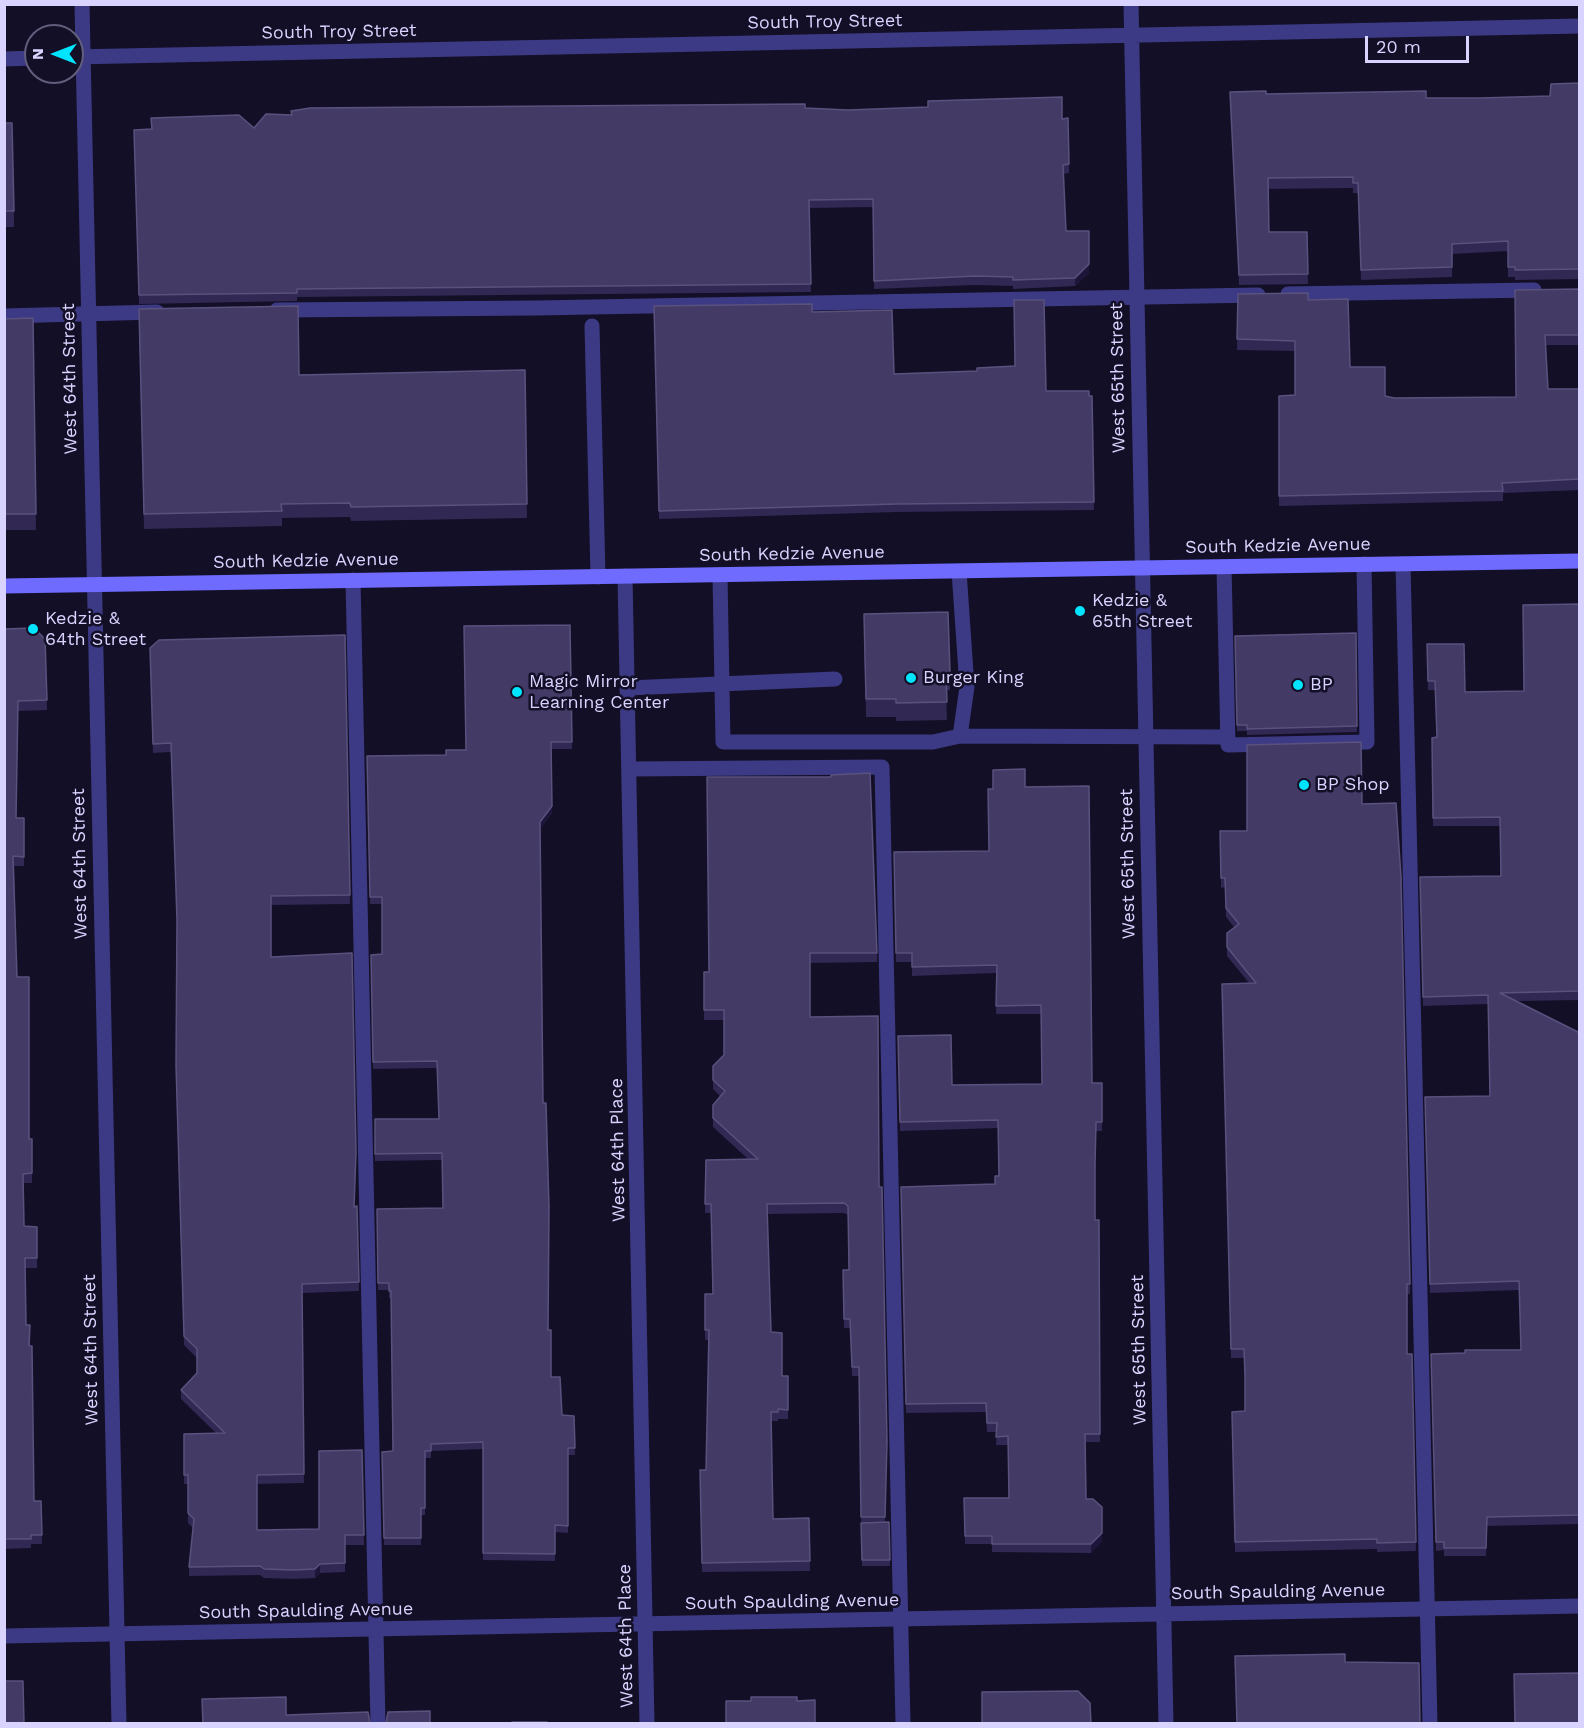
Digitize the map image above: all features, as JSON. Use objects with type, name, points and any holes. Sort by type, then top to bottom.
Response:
[{"type":"main road","name":"South Kedzie Avenue","points":[[4,586],[1580,561]]},
{"type":"street","name":"West 64th Street","points":[[80,24],[82,4]]},
{"type":"street","name":"West 65th Street","points":[[1131,4],[1166,1724]]},
{"type":"street","name":"South Troy Street","points":[[84,57],[1580,26]]},
{"type":"street","points":[[4,58],[24,58]]},
{"type":"street","name":"West 64th Street","points":[[78,84],[88,314],[119,1724]]},
{"type":"street","points":[[261,310],[536,308],[1546,290]]},
{"type":"street","points":[[4,316],[178,311]]},
{"type":"street","points":[[592,326],[598,576]]},
{"type":"street","points":[[1224,567],[1228,745],[1367,742],[1364,564]]},
{"type":"street","points":[[1403,564],[1430,1724]]},
{"type":"street","points":[[959,571],[967,687],[960,736]]},
{"type":"street","points":[[720,575],[723,742],[933,742],[960,736],[1227,737]]},
{"type":"street","name":"West 64th Place","points":[[625,576],[631,769],[647,1724]]},
{"type":"street","points":[[353,580],[378,1724]]},
{"type":"street","points":[[628,688],[836,679]]},
{"type":"street","points":[[631,769],[882,767],[903,1724]]},
{"type":"street","name":"South Spaulding Avenue","points":[[4,1636],[1580,1606]]},
{"type":"building","points":[[1580,83],[1580,269],[1515,270],[1515,267],[1508,267],[1508,241],[1452,244],[1452,267],[1361,270],[1358,183],[1353,183],[1353,177],[1268,178],[1269,232],[1307,232],[1308,274],[1239,275],[1230,92],[1266,91],[1266,94],[1426,91],[1426,98],[1480,98],[1550,96],[1551,84]]},
{"type":"building","points":[[1062,97],[1062,119],[1068,118],[1069,164],[1063,165],[1066,231],[1089,231],[1089,264],[1075,278],[1013,280],[1013,277],[975,276],[874,281],[873,199],[809,200],[811,284],[297,289],[297,293],[139,295],[134,130],[152,129],[151,118],[239,115],[254,128],[266,114],[292,115],[291,111],[310,108],[805,104],[805,108],[848,110],[928,107],[928,101]]},
{"type":"building","points":[[4,123],[12,123],[14,211],[4,211]]},
{"type":"building","points":[[1580,289],[1580,335],[1545,335],[1548,389],[1580,389],[1580,479],[1502,483],[1503,491],[1279,496],[1279,396],[1295,395],[1295,341],[1237,339],[1238,294],[1308,293],[1308,300],[1348,299],[1350,367],[1385,367],[1385,396],[1394,398],[1516,397],[1515,290]]},
{"type":"building","points":[[1014,300],[1044,300],[1046,391],[1089,391],[1089,396],[1092,396],[1094,502],[897,504],[659,511],[654,306],[812,304],[812,312],[892,310],[894,374],[977,371],[977,368],[1015,366]]},
{"type":"building","points":[[298,306],[299,375],[525,370],[527,504],[351,507],[350,503],[281,504],[282,511],[144,514],[139,309]]},
{"type":"building","points":[[33,318],[36,514],[4,514],[4,319]]},
{"type":"building","points":[[1580,604],[1580,991],[1500,993],[1580,1033],[1580,1515],[1487,1517],[1486,1548],[1444,1548],[1444,1542],[1436,1542],[1431,1354],[1465,1353],[1465,1350],[1521,1350],[1519,1281],[1430,1284],[1425,1097],[1490,1096],[1488,995],[1423,997],[1420,877],[1501,876],[1500,817],[1433,818],[1432,738],[1437,737],[1435,681],[1428,681],[1427,644],[1464,644],[1465,692],[1524,691],[1523,605]]},
{"type":"building","name":"Burger King","points":[[948,612],[950,672],[946,672],[947,702],[896,703],[896,699],[866,699],[864,614]]},
{"type":"building","points":[[570,625],[572,742],[551,742],[552,806],[540,822],[543,1103],[546,1103],[549,1207],[548,1330],[551,1330],[551,1377],[560,1377],[562,1415],[574,1416],[575,1448],[568,1448],[568,1526],[555,1525],[555,1554],[483,1553],[483,1442],[431,1444],[431,1451],[425,1451],[425,1508],[421,1508],[421,1538],[384,1538],[382,1452],[393,1451],[391,1291],[389,1291],[389,1283],[378,1283],[377,1209],[443,1208],[442,1153],[375,1154],[375,1119],[439,1119],[437,1061],[373,1062],[371,955],[382,954],[382,897],[370,897],[367,756],[446,755],[446,750],[466,750],[464,626]]},
{"type":"building","points":[[34,628],[45,639],[47,700],[18,701],[16,818],[24,818],[24,857],[13,856],[17,977],[29,977],[29,1139],[32,1139],[32,1173],[23,1174],[24,1226],[37,1227],[37,1258],[25,1258],[26,1325],[30,1325],[29,1346],[32,1346],[34,1501],[41,1501],[42,1535],[31,1535],[31,1539],[4,1539],[4,629]]},
{"type":"building","name":"BP","points":[[1356,633],[1357,726],[1247,729],[1247,725],[1237,725],[1235,636]]},
{"type":"building","points":[[345,635],[350,895],[271,896],[271,957],[352,953],[356,1152],[354,1207],[357,1206],[359,1282],[302,1284],[304,1474],[257,1475],[257,1530],[319,1529],[319,1451],[362,1450],[364,1535],[345,1535],[345,1563],[320,1564],[315,1569],[264,1569],[260,1566],[189,1567],[194,1519],[188,1513],[188,1475],[184,1475],[184,1434],[225,1433],[181,1390],[197,1373],[197,1349],[184,1336],[176,1065],[177,920],[171,743],[153,744],[150,648],[159,640]]},
{"type":"building","points":[[1361,742],[1362,804],[1396,803],[1401,877],[1410,1284],[1407,1284],[1407,1354],[1412,1354],[1416,1542],[1377,1543],[1377,1539],[1235,1542],[1232,1412],[1245,1411],[1245,1376],[1244,1349],[1231,1349],[1222,984],[1256,983],[1227,947],[1227,933],[1239,924],[1226,908],[1225,878],[1221,878],[1220,831],[1247,831],[1247,745]]},
{"type":"building","points":[[1025,769],[1025,787],[1089,786],[1092,1083],[1102,1083],[1102,1122],[1096,1122],[1095,1165],[1095,1220],[1099,1220],[1100,1434],[1085,1434],[1086,1499],[1093,1499],[1102,1507],[1102,1533],[1091,1544],[992,1544],[992,1536],[965,1536],[964,1498],[1009,1498],[1008,1436],[996,1437],[997,1423],[987,1423],[986,1403],[906,1404],[901,1187],[995,1184],[995,1176],[999,1176],[998,1120],[900,1122],[898,1036],[951,1035],[952,1085],[1042,1084],[1041,1005],[996,1006],[997,965],[912,967],[912,953],[896,953],[894,852],[989,851],[988,789],[993,789],[993,770]]},
{"type":"building","points":[[870,773],[877,953],[810,953],[810,1017],[878,1016],[879,1187],[882,1187],[887,1442],[885,1517],[861,1517],[859,1367],[852,1367],[850,1319],[844,1319],[843,1270],[849,1270],[848,1206],[844,1203],[767,1204],[771,1332],[782,1333],[782,1376],[788,1376],[788,1410],[778,1409],[778,1412],[771,1412],[773,1519],[809,1518],[810,1561],[702,1563],[700,1470],[706,1470],[709,1330],[705,1330],[705,1294],[713,1294],[711,1204],[705,1204],[706,1160],[758,1159],[713,1118],[713,1105],[725,1091],[713,1080],[713,1066],[724,1055],[724,1010],[704,1010],[704,972],[709,972],[707,777],[831,777],[831,775]]},
{"type":"building","points":[[889,1522],[890,1560],[862,1560],[861,1523]]},
{"type":"building","points":[[1345,1654],[1345,1662],[1419,1663],[1420,1724],[1237,1724],[1235,1656]]},
{"type":"building","points":[[1580,1673],[1580,1724],[1515,1724],[1514,1674]]},
{"type":"building","points":[[4,1681],[23,1681],[24,1724],[4,1724]]},
{"type":"building","points":[[1078,1691],[1090,1703],[1091,1724],[982,1724],[982,1692]]},
{"type":"building","points":[[286,1697],[286,1715],[368,1712],[371,1724],[203,1724],[202,1699]]},
{"type":"building","points":[[751,1697],[797,1697],[797,1701],[815,1700],[815,1724],[726,1724],[726,1701],[751,1701]]},
{"type":"building","points":[[430,1711],[430,1724],[384,1724],[388,1712]]},
{"type":"building","points":[[512,1722],[547,1722],[547,1724],[512,1724]]},
{"type":"place","name":"Kedzie & 65th Street","points":[[1080,611]]},
{"type":"place","name":"Kedzie & 64th Street","points":[[33,629]]},
{"type":"place","name":"Burger King","points":[[911,678]]},
{"type":"place","name":"BP","points":[[1298,685]]},
{"type":"place","name":"Magic Mirror Learning Center","points":[[517,692]]},
{"type":"place","name":"BP Shop","points":[[1304,785]]}]
